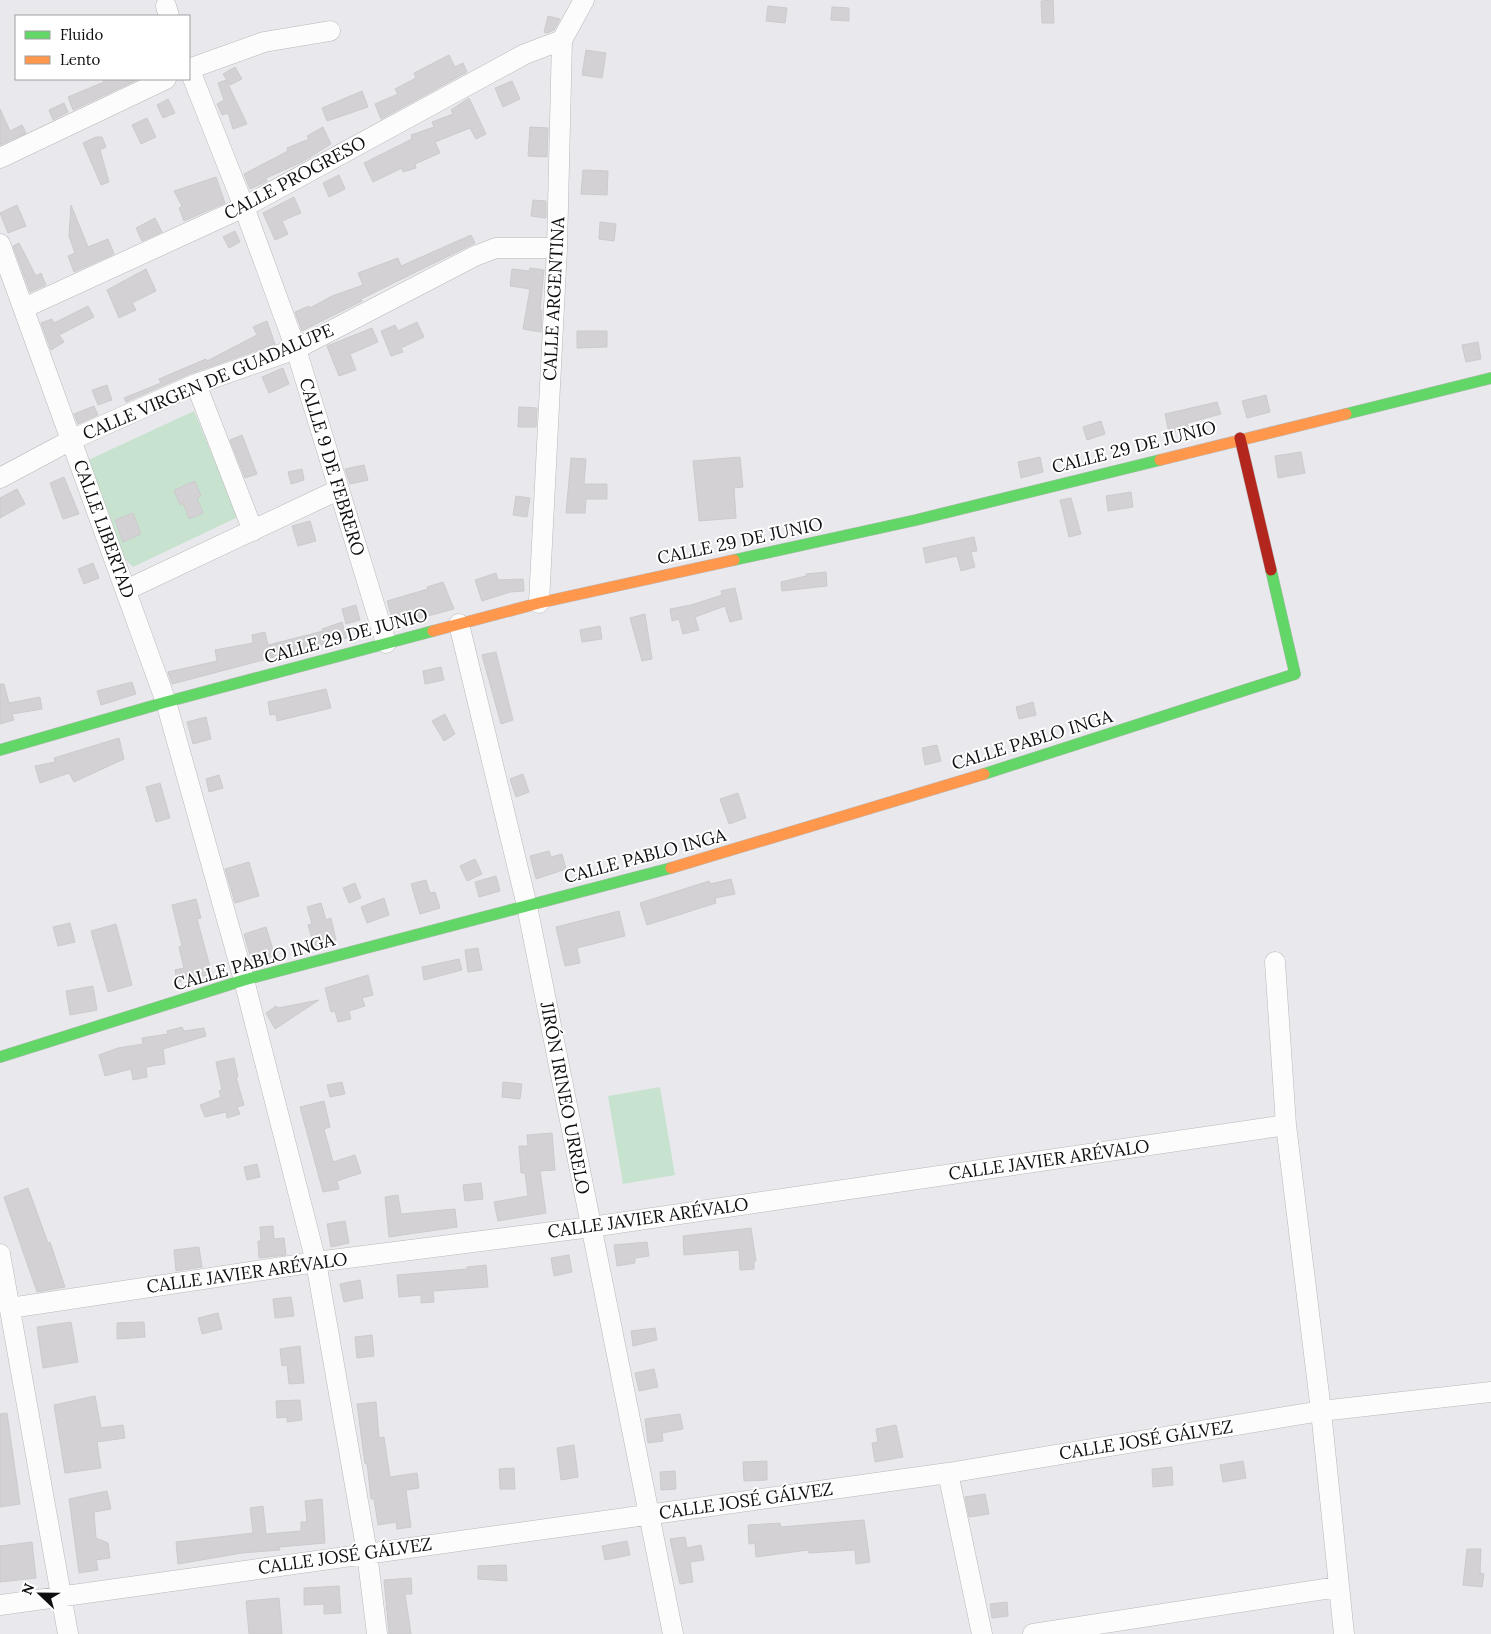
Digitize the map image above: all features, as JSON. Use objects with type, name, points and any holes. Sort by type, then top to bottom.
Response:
[{"type":"street","name":"CALLE ARGENTINA","points":[[539,603],[557,248],[562,40],[584,0]]},
{"type":"street","points":[[190,69],[264,42],[330,31]]},
{"type":"street","name":"CALLE PROGRESO","points":[[24,308],[244,207],[518,58],[562,40]]},
{"type":"street","name":"CALLE 9 DE FEBRERO","points":[[190,72],[244,207],[296,349],[386,644]]},
{"type":"street","points":[[0,158],[164,80]]},
{"type":"street","name":"CALLE LIBERTAD","points":[[0,244],[166,702],[244,980],[316,1262],[367,1553],[377,1634]]},
{"type":"street","name":"CALLE VIRGEN DE GUADALUPE","points":[[0,478],[72,440],[196,384],[296,349],[475,256],[496,248],[557,248]]},
{"type":"street","name":"CALLE 29 DE JUNIO","points":[[0,750],[166,702],[539,603],[916,520],[1240,438],[1491,378]]},
{"type":"street","points":[[196,384],[252,530]]},
{"type":"street","name":"CALLE PABLO INGA","points":[[0,1057],[244,980],[714,856],[1072,747],[1295,674],[1240,438]]},
{"type":"street","points":[[126,590],[338,490]]},
{"type":"street","name":"JIRÓN IRINEO URRELO","points":[[459,624],[527,906],[673,1634]]},
{"type":"street","points":[[1275,962],[1286,1125],[1321,1411],[1344,1634]]},
{"type":"street","name":"CALLE JAVIER ARÉVALO","points":[[10,1308],[316,1262],[591,1227],[1286,1125]]},
{"type":"street","points":[[0,1254],[68,1634]]},
{"type":"street","name":"CALLE JOSÉ GÁLVEZ","points":[[0,1604],[948,1473],[1321,1411],[1491,1392]]},
{"type":"street","points":[[948,1473],[982,1634]]},
{"type":"street","points":[[1033,1634],[1338,1587]]},
{"type":"green space","points":[[194,411],[238,517],[133,567],[125,559],[86,461]]},
{"type":"green space","points":[[660,1087],[675,1175],[623,1184],[608,1096]]},
{"type":"building","points":[[1053,0],[1054,23],[1042,23],[1041,1]]},
{"type":"building","points":[[768,6],[787,8],[785,23],[766,21]]},
{"type":"building","points":[[832,7],[849,8],[849,21],[831,20]]},
{"type":"building","points":[[548,16],[560,19],[554,30],[547,33],[544,32]]},
{"type":"building","points":[[586,50],[606,53],[602,78],[582,75]]},
{"type":"building","points":[[449,55],[455,67],[463,63],[467,72],[381,119],[375,104],[398,94],[395,89],[416,78],[414,73]]},
{"type":"building","points":[[235,67],[242,79],[230,85],[223,74]]},
{"type":"building","points":[[103,80],[137,80],[73,110],[68,97],[104,82]]},
{"type":"building","points":[[226,80],[247,124],[233,129],[228,113],[222,115],[217,104],[224,100],[218,83]]},
{"type":"building","points":[[512,81],[520,99],[503,107],[495,88]]},
{"type":"building","points":[[362,91],[368,107],[327,121],[322,108]]},
{"type":"building","points":[[469,98],[486,134],[476,139],[470,128],[435,142],[440,153],[415,164],[416,168],[403,172],[402,168],[373,182],[364,163],[412,139],[411,135],[434,127],[432,122],[453,114],[451,110]]},
{"type":"building","points":[[168,99],[175,113],[163,118],[157,105]]},
{"type":"building","points":[[64,103],[68,112],[53,120],[49,110]]},
{"type":"building","points":[[0,109],[10,131],[22,125],[26,133],[0,145]]},
{"type":"building","points":[[147,118],[156,137],[141,144],[132,125]]},
{"type":"building","points":[[323,127],[331,144],[302,162],[266,178],[267,181],[250,189],[244,174],[288,151],[287,148],[309,139],[307,136]]},
{"type":"building","points":[[530,127],[548,128],[547,157],[528,156]]},
{"type":"building","points":[[96,137],[102,137],[106,147],[100,150],[109,182],[101,185],[83,143]]},
{"type":"building","points":[[583,170],[608,171],[607,195],[581,194]]},
{"type":"building","points":[[339,175],[345,189],[329,197],[323,183]]},
{"type":"building","points":[[216,177],[225,203],[184,221],[179,208],[182,206],[174,191]]},
{"type":"building","points":[[294,197],[301,213],[282,221],[288,234],[275,240],[263,213]]},
{"type":"building","points":[[533,200],[546,201],[546,218],[531,216]]},
{"type":"building","points":[[17,205],[26,226],[8,233],[0,213]]},
{"type":"building","points":[[71,205],[88,247],[108,239],[114,254],[74,272],[68,256],[75,253],[69,236]]},
{"type":"building","points":[[155,218],[162,232],[142,241],[136,228]]},
{"type":"building","points":[[600,222],[616,224],[614,241],[599,239]]},
{"type":"building","points":[[235,231],[240,242],[229,248],[223,237]]},
{"type":"building","points":[[471,235],[475,243],[361,299],[362,301],[302,331],[295,312],[309,306],[310,308],[332,296],[363,285],[358,273],[398,258],[401,266]]},
{"type":"building","points":[[19,243],[36,276],[41,273],[46,285],[30,292],[13,246]]},
{"type":"building","points":[[530,268],[544,270],[540,310],[542,310],[541,332],[523,329],[530,289],[510,286],[512,269],[529,271]]},
{"type":"building","points":[[146,269],[156,291],[132,303],[136,310],[119,318],[107,290]]},
{"type":"building","points":[[88,306],[94,317],[59,335],[64,342],[51,350],[41,323],[52,319],[54,323]]},
{"type":"building","points":[[267,321],[275,344],[192,373],[126,402],[124,398],[161,383],[159,379],[206,359],[207,361],[257,335],[253,327]]},
{"type":"building","points":[[417,322],[424,337],[401,348],[403,352],[391,356],[381,331],[395,325],[398,331]]},
{"type":"building","points":[[372,328],[378,342],[350,354],[356,370],[339,376],[327,346]]},
{"type":"building","points":[[577,331],[607,331],[607,347],[577,348]]},
{"type":"building","points":[[1478,342],[1481,359],[1466,362],[1462,345]]},
{"type":"building","points":[[283,368],[289,384],[269,393],[262,377]]},
{"type":"building","points":[[107,385],[112,400],[98,405],[92,390]]},
{"type":"building","points":[[1266,395],[1270,412],[1247,418],[1242,401]]},
{"type":"building","points":[[1217,402],[1221,414],[1187,423],[1189,429],[1169,433],[1165,414]]},
{"type":"building","points":[[94,406],[98,415],[78,424],[74,414]]},
{"type":"building","points":[[519,407],[537,408],[536,427],[518,427]]},
{"type":"building","points":[[1101,421],[1105,434],[1087,440],[1083,427]]},
{"type":"building","points":[[242,435],[257,474],[245,478],[230,440]]},
{"type":"building","points":[[1301,452],[1305,473],[1278,478],[1275,456]]},
{"type":"building","points":[[740,457],[743,487],[734,488],[736,518],[699,521],[693,461]]},
{"type":"building","points":[[1040,457],[1043,472],[1021,478],[1018,462]]},
{"type":"building","points":[[571,458],[586,459],[584,484],[607,484],[607,499],[586,499],[585,513],[566,513]]},
{"type":"building","points":[[364,465],[368,480],[350,484],[345,469]]},
{"type":"building","points":[[302,469],[304,480],[291,484],[288,472]]},
{"type":"building","points":[[64,477],[79,514],[63,519],[50,483]]},
{"type":"building","points":[[195,481],[201,496],[197,498],[203,513],[189,519],[183,503],[180,505],[174,490]]},
{"type":"building","points":[[17,489],[25,504],[0,518],[0,498]]},
{"type":"building","points":[[1131,492],[1133,507],[1108,511],[1106,496]]},
{"type":"building","points":[[516,496],[530,498],[527,517],[513,515]]},
{"type":"building","points":[[1071,498],[1081,534],[1069,537],[1060,500]]},
{"type":"building","points":[[133,513],[141,534],[123,542],[115,520]]},
{"type":"building","points":[[310,521],[316,541],[298,546],[292,526]]},
{"type":"building","points":[[974,537],[977,551],[971,552],[975,567],[961,571],[957,556],[926,563],[923,548]]},
{"type":"building","points":[[93,563],[99,578],[84,584],[78,569]]},
{"type":"building","points":[[826,572],[827,586],[782,591],[781,582],[806,576],[806,574]]},
{"type":"building","points":[[496,573],[498,580],[523,579],[524,591],[510,592],[482,601],[475,580]]},
{"type":"building","points":[[443,582],[454,609],[394,625],[387,601],[428,589],[427,587]]},
{"type":"building","points":[[735,588],[742,619],[730,622],[725,606],[695,617],[699,630],[683,634],[679,619],[672,621],[670,609],[691,605],[722,595],[721,591]]},
{"type":"building","points":[[356,605],[360,620],[346,624],[342,609]]},
{"type":"building","points":[[645,614],[652,659],[642,661],[630,618]]},
{"type":"building","points":[[342,622],[347,638],[172,684],[168,672],[217,661],[215,650],[253,643],[252,635],[265,632],[268,645],[323,631],[322,629]]},
{"type":"building","points":[[600,626],[602,639],[582,642],[580,630]]},
{"type":"building","points":[[496,652],[513,720],[501,724],[482,655]]},
{"type":"building","points":[[441,667],[444,680],[425,684],[423,671]]},
{"type":"building","points":[[132,682],[136,694],[101,705],[97,691]]},
{"type":"building","points":[[0,684],[4,684],[9,703],[40,697],[42,709],[12,714],[14,720],[0,724]]},
{"type":"building","points":[[326,689],[331,708],[277,721],[276,714],[270,715],[268,702]]},
{"type":"building","points":[[1033,702],[1036,715],[1019,719],[1016,707]]},
{"type":"building","points":[[445,714],[455,734],[444,741],[432,721]]},
{"type":"building","points":[[206,717],[211,739],[193,744],[187,722]]},
{"type":"building","points":[[119,738],[124,759],[74,782],[69,773],[40,783],[35,766],[55,762],[54,758]]},
{"type":"building","points":[[937,745],[941,761],[925,765],[922,748]]},
{"type":"building","points":[[523,774],[529,792],[516,797],[510,779]]},
{"type":"building","points":[[219,775],[223,788],[209,792],[206,779]]},
{"type":"building","points":[[160,783],[170,818],[156,822],[146,787]]},
{"type":"building","points":[[738,793],[746,818],[729,824],[720,799]]},
{"type":"building","points":[[549,851],[551,857],[562,854],[566,869],[536,879],[530,856]]},
{"type":"building","points":[[475,859],[482,874],[467,881],[460,866]]},
{"type":"building","points":[[249,862],[259,896],[235,903],[225,869]]},
{"type":"building","points":[[496,876],[500,891],[479,897],[475,882]]},
{"type":"building","points":[[731,879],[735,894],[715,898],[716,903],[647,925],[640,903],[709,881],[710,884]]},
{"type":"building","points":[[426,880],[430,893],[435,892],[440,908],[420,914],[411,884]]},
{"type":"building","points":[[355,883],[361,898],[349,903],[343,888]]},
{"type":"building","points":[[384,898],[389,915],[367,923],[361,907]]},
{"type":"building","points":[[196,899],[201,918],[197,919],[212,974],[177,982],[175,970],[184,968],[179,947],[182,946],[172,905]]},
{"type":"building","points":[[321,903],[326,920],[331,918],[336,940],[314,946],[308,925],[312,924],[307,907]]},
{"type":"building","points":[[619,911],[625,936],[577,948],[580,963],[565,966],[556,927]]},
{"type":"building","points":[[70,923],[75,942],[58,946],[53,927]]},
{"type":"building","points":[[116,924],[132,985],[108,992],[91,931]]},
{"type":"building","points":[[266,927],[275,956],[252,962],[244,934]]},
{"type":"building","points":[[478,948],[482,970],[468,972],[465,950]]},
{"type":"building","points":[[459,959],[462,970],[424,980],[422,967]]},
{"type":"building","points":[[368,975],[373,995],[362,998],[365,1006],[349,1011],[351,1019],[338,1022],[335,1011],[331,1012],[325,988]]},
{"type":"building","points":[[93,986],[97,1010],[70,1015],[66,991]]},
{"type":"building","points":[[319,1000],[275,1029],[266,1013],[276,1006],[278,1008]]},
{"type":"building","points":[[182,1027],[184,1031],[204,1028],[206,1036],[163,1049],[165,1064],[146,1067],[147,1077],[133,1080],[131,1069],[105,1076],[99,1055],[118,1048],[143,1044],[142,1038],[168,1034],[167,1031]]},
{"type":"building","points":[[234,1058],[238,1077],[236,1077],[244,1105],[237,1107],[240,1114],[227,1118],[226,1112],[205,1117],[200,1105],[221,1097],[219,1091],[222,1090],[216,1062]]},
{"type":"building","points":[[342,1082],[345,1094],[330,1097],[327,1085]]},
{"type":"building","points":[[503,1082],[522,1084],[520,1099],[502,1097]]},
{"type":"building","points":[[324,1101],[330,1127],[324,1129],[333,1162],[355,1155],[361,1173],[337,1181],[339,1189],[323,1192],[300,1107]]},
{"type":"building","points":[[552,1133],[555,1170],[540,1171],[546,1213],[498,1221],[494,1202],[528,1196],[525,1173],[521,1173],[519,1146],[528,1146],[527,1135]]},
{"type":"building","points":[[257,1164],[260,1177],[247,1180],[244,1167]]},
{"type":"building","points":[[481,1183],[483,1199],[465,1201],[463,1185]]},
{"type":"building","points":[[28,1188],[48,1243],[50,1242],[65,1287],[37,1292],[4,1197]]},
{"type":"building","points":[[398,1195],[401,1214],[455,1209],[457,1227],[389,1237],[385,1197]]},
{"type":"building","points":[[345,1221],[349,1243],[331,1247],[327,1224]]},
{"type":"building","points":[[273,1226],[274,1239],[284,1238],[286,1255],[259,1258],[258,1241],[261,1241],[260,1227]]},
{"type":"building","points":[[751,1228],[756,1261],[754,1261],[754,1269],[740,1270],[739,1250],[684,1255],[683,1236]]},
{"type":"building","points":[[647,1242],[649,1256],[635,1258],[635,1263],[617,1266],[614,1245]]},
{"type":"building","points":[[199,1247],[202,1267],[176,1271],[174,1250]]},
{"type":"building","points":[[569,1255],[572,1272],[554,1276],[551,1258]]},
{"type":"building","points":[[486,1265],[488,1287],[433,1291],[434,1302],[421,1303],[421,1295],[399,1297],[397,1275],[467,1269],[467,1267]]},
{"type":"building","points":[[360,1280],[363,1298],[344,1302],[340,1284]]},
{"type":"building","points":[[291,1297],[294,1316],[275,1318],[273,1299]]},
{"type":"building","points":[[218,1313],[222,1329],[202,1334],[198,1318]]},
{"type":"building","points":[[71,1322],[78,1362],[43,1368],[37,1327]]},
{"type":"building","points":[[144,1322],[145,1337],[117,1339],[117,1323]]},
{"type":"building","points":[[655,1328],[657,1340],[633,1346],[631,1331]]},
{"type":"building","points":[[372,1335],[374,1356],[357,1358],[355,1337]]},
{"type":"building","points":[[300,1346],[304,1383],[289,1384],[287,1365],[282,1366],[280,1349]]},
{"type":"building","points":[[654,1369],[658,1387],[639,1391],[635,1373]]},
{"type":"building","points":[[95,1396],[101,1428],[123,1425],[125,1438],[97,1442],[101,1468],[65,1473],[54,1405]]},
{"type":"building","points":[[300,1400],[302,1420],[287,1422],[287,1417],[277,1418],[276,1401]]},
{"type":"building","points":[[376,1402],[379,1438],[384,1437],[390,1477],[417,1473],[419,1488],[406,1490],[411,1527],[397,1529],[396,1522],[378,1525],[374,1499],[371,1499],[357,1404]]},
{"type":"building","points":[[7,1413],[20,1504],[0,1507],[0,1414]]},
{"type":"building","points":[[680,1414],[683,1429],[662,1433],[663,1441],[648,1443],[645,1419]]},
{"type":"building","points":[[896,1425],[903,1457],[875,1462],[872,1443],[878,1442],[876,1429]]},
{"type":"building","points":[[574,1445],[578,1477],[561,1480],[557,1448]]},
{"type":"building","points":[[767,1461],[767,1480],[744,1481],[743,1462]]},
{"type":"building","points":[[1243,1461],[1246,1478],[1223,1482],[1220,1465]]},
{"type":"building","points":[[1172,1467],[1173,1485],[1153,1487],[1152,1469]]},
{"type":"building","points":[[514,1468],[515,1489],[500,1489],[499,1469]]},
{"type":"building","points":[[675,1471],[676,1489],[661,1490],[660,1472]]},
{"type":"building","points":[[107,1491],[111,1509],[94,1512],[96,1538],[108,1543],[110,1558],[96,1560],[98,1570],[79,1573],[69,1499]]},
{"type":"building","points":[[985,1494],[989,1514],[969,1517],[965,1497]]},
{"type":"building","points":[[322,1499],[325,1543],[279,1547],[280,1550],[242,1553],[178,1564],[176,1542],[253,1533],[250,1508],[263,1506],[266,1534],[301,1531],[301,1522],[307,1522],[305,1501]]},
{"type":"building","points":[[864,1520],[870,1562],[856,1564],[855,1550],[809,1553],[808,1550],[756,1557],[755,1543],[749,1544],[748,1525],[780,1523],[781,1527]]},
{"type":"building","points":[[685,1537],[687,1548],[701,1545],[704,1560],[690,1562],[693,1582],[680,1584],[670,1539]]},
{"type":"building","points":[[627,1541],[630,1555],[605,1560],[602,1546]]},
{"type":"building","points":[[32,1542],[36,1578],[0,1582],[0,1546]]},
{"type":"building","points":[[1467,1549],[1481,1549],[1480,1573],[1484,1574],[1482,1587],[1463,1585]]},
{"type":"building","points":[[506,1565],[507,1581],[478,1579],[478,1566]]},
{"type":"building","points":[[411,1578],[412,1594],[405,1594],[411,1634],[389,1634],[384,1580]]},
{"type":"building","points":[[339,1586],[341,1613],[324,1614],[324,1604],[304,1605],[304,1588]]},
{"type":"building","points":[[279,1598],[282,1634],[249,1634],[246,1601]]},
{"type":"building","points":[[1007,1602],[1008,1616],[992,1618],[990,1604]]},
{"type":"traffic: fast","points":[[1346,414],[1491,378]]},
{"type":"traffic: fast","points":[[734,560],[916,520],[1160,460]]},
{"type":"traffic: fast","points":[[984,774],[1295,674],[1271,570]]},
{"type":"traffic: fast","points":[[0,750],[166,702],[433,631]]},
{"type":"traffic: fast","points":[[0,1057],[244,980],[671,868]]},
{"type":"traffic: slow","points":[[1160,460],[1346,414]]},
{"type":"traffic: slow","points":[[433,631],[539,603],[734,560]]},
{"type":"traffic: slow","points":[[671,868],[984,774]]},
{"type":"traffic: jam","points":[[1240,438],[1271,570]]}]
